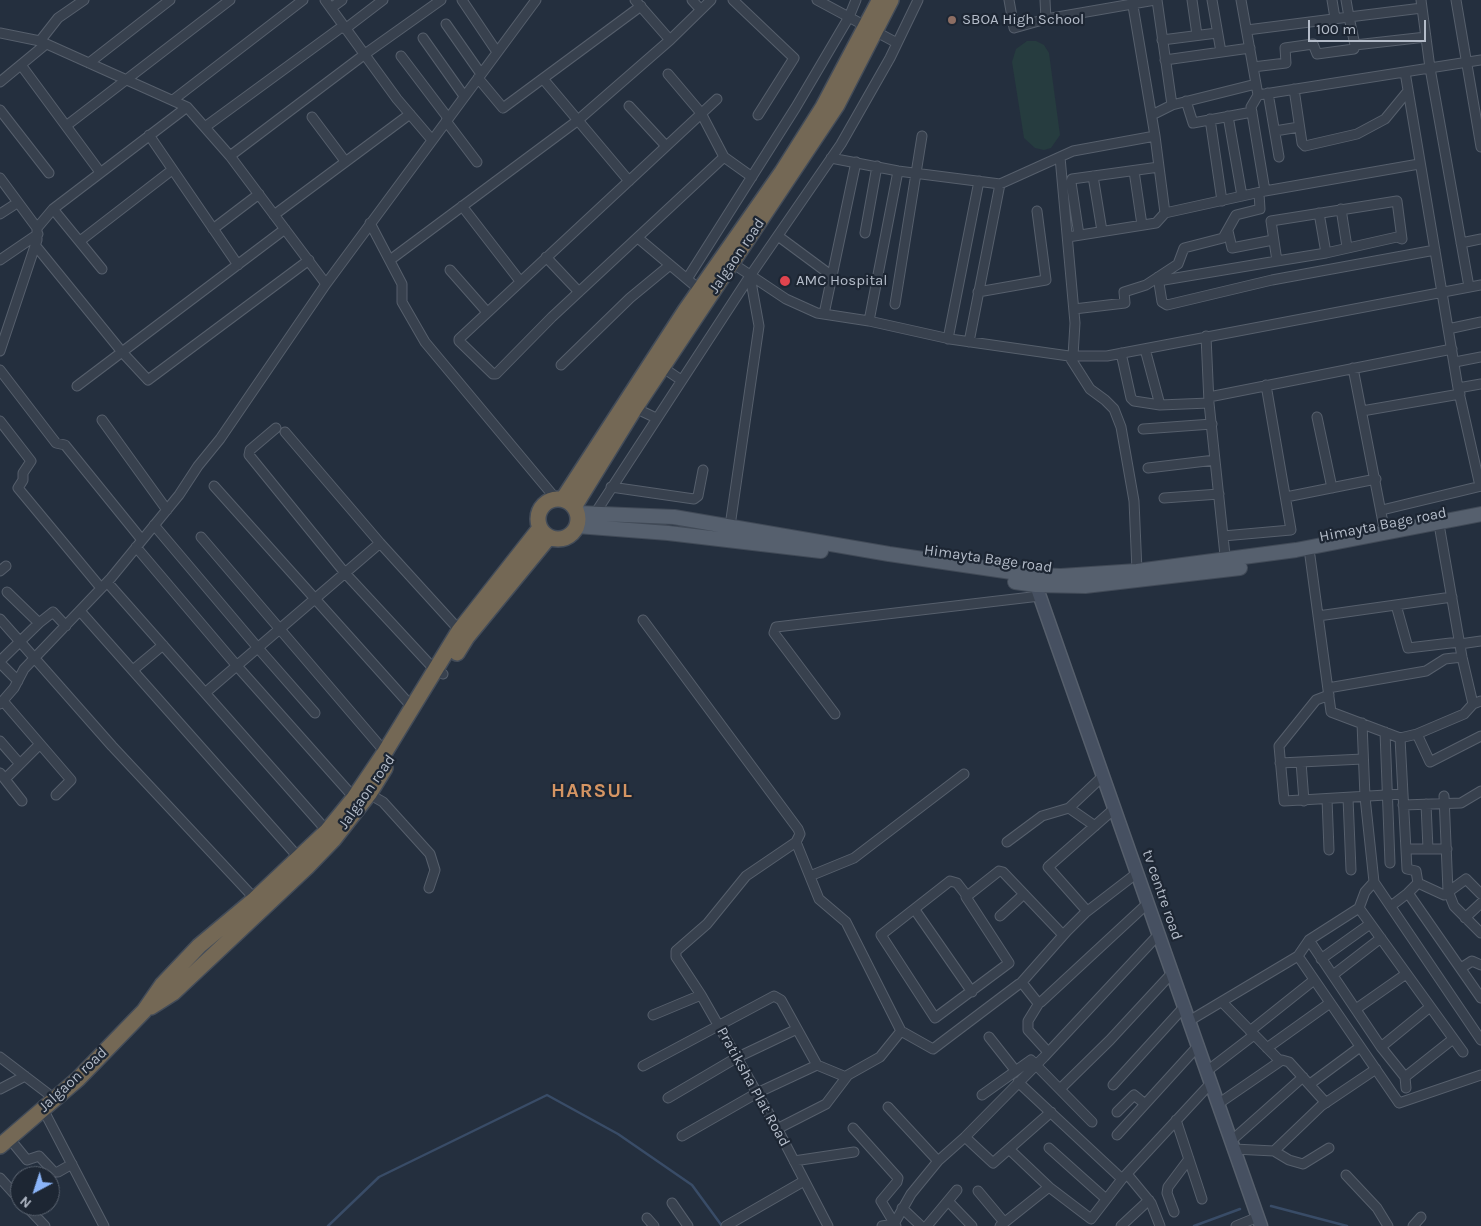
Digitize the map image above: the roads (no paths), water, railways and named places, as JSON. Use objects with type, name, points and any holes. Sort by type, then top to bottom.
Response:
[{"type":"highway","name":"Jalgaon road","points":[[570,509],[662,367],[838,106],[871,29],[880,0]]},
{"type":"highway","name":"Jalgaon road","points":[[570,509],[700,290],[782,172],[891,0]]},
{"type":"highway","points":[[550,500],[570,509],[568,536],[562,539],[545,532],[539,515],[541,509],[550,500]]},
{"type":"highway","name":"Jalgaon road","points":[[144,1011],[173,993],[307,867],[334,839],[361,799],[463,634],[545,532]]},
{"type":"highway","name":"Jalgaon road","points":[[5,1142],[78,1079],[144,1011],[162,985],[200,946],[255,899],[361,799],[384,752],[412,707],[439,672]]},
{"type":"main road","points":[[570,509],[594,515],[674,517],[730,526],[889,554],[1036,586],[1097,575],[1226,565],[1481,514]]},
{"type":"main road","name":"Himayta Bage road","points":[[570,509],[668,532],[827,552],[1036,586],[1085,586],[1226,565],[1310,556],[1481,522]]},
{"type":"main road","name":"tv centre road","points":[[1036,586],[1260,1221]]},
{"type":"street","points":[[0,82],[21,65],[43,42],[58,18],[84,0]]},
{"type":"street","points":[[89,63],[170,0]]},
{"type":"street","points":[[66,126],[230,0]]},
{"type":"street","points":[[174,100],[303,0]]},
{"type":"street","points":[[325,0],[364,54],[432,140]]},
{"type":"street","points":[[331,8],[342,0]]},
{"type":"street","points":[[205,127],[383,0]]},
{"type":"street","points":[[230,156],[364,54],[441,0]]},
{"type":"street","points":[[462,0],[498,52]]},
{"type":"street","points":[[56,795],[71,780],[2,702],[18,681],[24,668],[104,585],[167,510],[220,439],[370,223],[536,0]]},
{"type":"street","points":[[692,0],[701,10]]},
{"type":"street","points":[[390,260],[577,121],[670,40],[711,0]]},
{"type":"street","points":[[733,0],[794,58],[758,115]]},
{"type":"street","points":[[817,0],[897,43]]},
{"type":"street","points":[[687,279],[752,177],[849,17],[856,0]]},
{"type":"street","points":[[594,515],[750,276],[832,158],[871,92],[918,0]]},
{"type":"street","points":[[1009,0],[1014,28],[1046,19],[1132,2],[1156,0],[1172,105]]},
{"type":"street","points":[[1045,0],[1046,19]]},
{"type":"street","points":[[1192,0],[1197,35]]},
{"type":"street","points":[[1212,0],[1220,52]]},
{"type":"street","points":[[1074,309],[1123,304],[1124,292],[1158,279],[1179,262],[1184,248],[1222,238],[1236,215],[1260,209],[1262,192],[1251,107],[1258,95],[1241,0]]},
{"type":"street","points":[[1332,0],[1335,18]]},
{"type":"street","points":[[1253,67],[1286,63],[1285,48],[1312,44],[1317,54],[1354,49],[1355,45],[1346,0]]},
{"type":"street","points":[[1456,0],[1481,147]]},
{"type":"street","points":[[1132,2],[1152,115],[1165,213]]},
{"type":"street","points":[[446,24],[503,108],[544,80],[638,3],[670,40]]},
{"type":"street","points":[[1247,30],[1349,17],[1421,4],[1430,68],[1469,287]]},
{"type":"street","points":[[1162,40],[1217,32]]},
{"type":"street","points":[[0,33],[43,42],[187,107],[230,156],[326,284]]},
{"type":"street","points":[[1355,45],[1426,37]]},
{"type":"street","points":[[423,38],[464,96]]},
{"type":"street","points":[[1165,60],[1250,48]]},
{"type":"street","points":[[401,56],[477,162]]},
{"type":"street","points":[[1258,95],[1481,60]]},
{"type":"street","points":[[21,65],[100,172]]},
{"type":"street","points":[[1382,510],[1480,486],[1459,391],[1404,72]]},
{"type":"street","points":[[668,74],[701,113],[724,157],[752,177]]},
{"type":"street","points":[[544,80],[629,180]]},
{"type":"street","points":[[1152,115],[1172,105],[1256,84]]},
{"type":"street","points":[[1294,89],[1302,143],[1305,146],[1356,135],[1385,119],[1408,91]]},
{"type":"street","points":[[1268,93],[1279,157]]},
{"type":"street","points":[[717,99],[458,340],[494,375],[579,292],[724,157]]},
{"type":"street","points":[[1186,101],[1191,123],[1252,112]]},
{"type":"street","points":[[629,106],[666,146]]},
{"type":"street","points":[[0,260],[38,231],[53,209],[187,107]]},
{"type":"street","points":[[0,110],[49,173]]},
{"type":"street","points":[[274,214],[410,114]]},
{"type":"street","points":[[1228,116],[1242,196]]},
{"type":"street","points":[[312,117],[345,162]]},
{"type":"street","points":[[1210,119],[1222,201]]},
{"type":"street","points":[[1276,131],[1299,127]]},
{"type":"street","points":[[149,135],[238,265]]},
{"type":"street","points":[[895,304],[922,136]]},
{"type":"street","points":[[832,158],[898,171],[1000,184],[1073,152],[1155,136]]},
{"type":"street","points":[[1060,157],[1074,309],[1071,356],[1090,389],[1114,409],[1121,427],[1134,501],[1137,571]]},
{"type":"street","points":[[824,314],[856,162]]},
{"type":"street","points":[[1068,237],[1158,222],[1165,213],[1242,196],[1419,164]]},
{"type":"street","points":[[866,233],[877,166]]},
{"type":"street","points":[[1079,235],[1072,179],[1159,167]]},
{"type":"street","points":[[80,241],[172,170]]},
{"type":"street","points":[[1134,170],[1142,225]]},
{"type":"street","points":[[869,321],[898,171]]},
{"type":"street","points":[[1093,176],[1102,232]]},
{"type":"street","points":[[0,178],[38,231],[0,351]]},
{"type":"street","points":[[948,339],[979,182]]},
{"type":"street","points":[[969,342],[1000,184]]},
{"type":"street","points":[[213,229],[259,194]]},
{"type":"street","points":[[1158,279],[1277,261],[1326,253],[1397,237],[1402,239],[1397,201],[1271,221],[1277,261]]},
{"type":"street","points":[[0,214],[17,202]]},
{"type":"street","points":[[462,206],[520,281]]},
{"type":"street","points":[[53,209],[102,269]]},
{"type":"street","points":[[1341,209],[1347,248]]},
{"type":"street","points":[[978,292],[1046,280],[1037,211]]},
{"type":"street","points":[[1318,213],[1326,253]]},
{"type":"street","points":[[370,223],[402,284],[402,298],[405,308],[425,342],[570,509]]},
{"type":"street","points":[[77,386],[285,229]]},
{"type":"street","points":[[1228,231],[1232,248],[1273,240]]},
{"type":"street","points":[[778,236],[832,276]]},
{"type":"street","points":[[638,238],[700,290]]},
{"type":"street","points":[[1461,243],[1481,239]]},
{"type":"street","points":[[35,245],[122,352],[148,380],[309,260]]},
{"type":"street","points":[[1158,279],[1162,302],[1167,305],[1272,280],[1435,250]]},
{"type":"street","points":[[546,258],[579,292]]},
{"type":"street","points":[[732,263],[786,299],[824,314],[869,321],[948,339],[1071,356],[1107,356],[1481,285]]},
{"type":"street","points":[[561,365],[630,298],[670,265]]},
{"type":"street","points":[[450,270],[487,312]]},
{"type":"street","points":[[730,526],[759,326],[750,276]]},
{"type":"street","points":[[1448,329],[1481,322]]},
{"type":"street","points":[[1206,336],[1209,400],[1226,565]]},
{"type":"street","points":[[1145,349],[1160,405]]},
{"type":"street","points":[[1121,353],[1132,400],[1160,405],[1209,400],[1266,385],[1452,349]]},
{"type":"street","points":[[1455,362],[1481,356]]},
{"type":"street","points":[[662,367],[681,380]]},
{"type":"street","points":[[1354,368],[1385,533]]},
{"type":"street","points":[[0,370],[56,444],[65,445],[139,544],[237,666],[361,799],[383,802],[430,854],[435,870],[429,888]]},
{"type":"street","points":[[1362,411],[1459,391],[1481,384]]},
{"type":"street","points":[[1223,536],[1291,530],[1266,385]]},
{"type":"street","points":[[635,408],[656,418]]},
{"type":"street","points":[[1317,417],[1332,488]]},
{"type":"street","points":[[0,420],[31,461],[23,472],[23,480],[18,488],[104,585],[163,645],[327,831]]},
{"type":"street","points":[[102,420],[167,510]]},
{"type":"street","points":[[1143,429],[1212,424]]},
{"type":"street","points":[[276,428],[250,450],[249,455],[345,574],[439,672]]},
{"type":"street","points":[[285,432],[380,544],[463,634]]},
{"type":"street","points":[[1148,468],[1215,460]]},
{"type":"street","points":[[611,487],[694,500],[698,496],[703,470]]},
{"type":"street","points":[[1286,497],[1376,478]]},
{"type":"street","points":[[214,486],[412,707]]},
{"type":"street","points":[[1164,498],[1219,494]]},
{"type":"street","points":[[154,525],[315,713]]},
{"type":"street","points":[[1310,556],[1331,712],[1400,738],[1417,734],[1464,714],[1477,702],[1462,657],[1440,530]]},
{"type":"street","points":[[201,537],[384,752]]},
{"type":"street","points":[[206,693],[380,544]]},
{"type":"street","points":[[835,714],[774,633],[776,627],[1036,586]]},
{"type":"street","points":[[7,592],[39,623]]},
{"type":"street","points":[[1318,616],[1452,597]]},
{"type":"street","points":[[1396,605],[1408,648],[1481,641]]},
{"type":"street","points":[[80,611],[299,858]]},
{"type":"street","points":[[18,681],[0,662],[39,623],[53,612],[66,626]]},
{"type":"street","points":[[0,619],[36,657],[112,746],[255,899]]},
{"type":"street","points":[[643,620],[798,829],[800,834],[796,842],[819,899],[846,922],[901,1031],[932,1049],[1021,984],[1063,935],[1088,911],[1137,873]]},
{"type":"street","points":[[133,670],[163,645]]},
{"type":"street","points":[[1403,794],[1284,802],[1278,749],[1281,742],[1316,700],[1328,692],[1426,671],[1445,659],[1462,657]]},
{"type":"street","points":[[1362,723],[1364,797],[1374,882],[1481,1040]]},
{"type":"street","points":[[1385,732],[1385,796],[1390,863]]},
{"type":"street","points":[[1417,734],[1430,762],[1481,736]]},
{"type":"street","points":[[1400,738],[1407,869],[1416,871],[1418,883]]},
{"type":"street","points":[[0,740],[20,764]]},
{"type":"street","points":[[0,790],[4,779],[40,744]]},
{"type":"street","points":[[1280,763],[1363,759]]},
{"type":"street","points":[[1301,762],[1304,801]]},
{"type":"street","points":[[810,876],[854,858],[964,774]]},
{"type":"street","points":[[1007,842],[1042,816],[1069,808],[1103,776]]},
{"type":"street","points":[[4,779],[22,801]]},
{"type":"street","points":[[1404,805],[1426,804],[1445,799],[1461,803],[1481,791]]},
{"type":"street","points":[[1348,798],[1351,870]]},
{"type":"street","points":[[1327,799],[1329,850]]},
{"type":"street","points":[[1445,799],[1448,891],[1454,906],[1481,934]]},
{"type":"street","points":[[1426,804],[1428,849]]},
{"type":"street","points":[[1069,808],[1095,826]]},
{"type":"street","points":[[1088,911],[1048,866],[1114,809]]},
{"type":"street","name":"Pratiksha Plat Road","points":[[796,842],[746,876],[708,924],[676,951],[676,958],[701,995],[777,1129],[828,1226]]},
{"type":"street","points":[[1406,849],[1447,849]]},
{"type":"street","points":[[967,896],[999,871],[1003,872],[1063,935]]},
{"type":"street","points":[[1418,883],[1444,895],[1466,879],[1481,894]]},
{"type":"street","points":[[952,880],[957,883],[967,896],[967,900],[1008,963],[937,1018],[880,937],[883,932],[915,910],[952,880]]},
{"type":"street","points":[[1189,1021],[1298,956],[1309,940],[1360,908],[1365,892],[1374,882]]},
{"type":"street","points":[[1391,906],[1418,883]]},
{"type":"street","points":[[1408,893],[1481,998]]},
{"type":"street","points":[[1000,916],[1024,894]]},
{"type":"street","points":[[1048,1052],[1030,1033],[1027,1024],[1040,1003],[1148,903]]},
{"type":"street","points":[[1465,918],[1481,903]]},
{"type":"street","points":[[1360,908],[1463,1052]]},
{"type":"street","points":[[915,910],[972,992]]},
{"type":"street","points":[[1322,959],[1370,924]]},
{"type":"street","points":[[894,1225],[902,1208],[938,1161],[965,1137],[1048,1052],[1159,934]]},
{"type":"street","points":[[1333,976],[1381,938]]},
{"type":"street","points":[[1309,940],[1381,1047],[1405,1078],[1406,1088]]},
{"type":"street","points":[[1298,956],[1399,1103],[1481,1075]]},
{"type":"street","points":[[1461,968],[1472,961],[1481,965]]},
{"type":"street","points":[[1060,1089],[1110,1040],[1172,973]]},
{"type":"street","points":[[1356,1009],[1406,974]]},
{"type":"street","points":[[1010,1150],[1088,1222],[1176,1120],[1209,1077],[1252,1033],[1314,980]]},
{"type":"street","points":[[1021,984],[1040,1003]]},
{"type":"street","points":[[653,1015],[701,995]]},
{"type":"street","points":[[643,1066],[774,996],[781,1000],[817,1065],[846,1077]]},
{"type":"street","points":[[1222,1002],[1278,1060],[1289,1062],[1326,1103]]},
{"type":"street","points":[[1267,1048],[1330,1003]]},
{"type":"street","points":[[1113,1085],[1184,1007]]},
{"type":"street","points":[[1381,1047],[1430,1007]]},
{"type":"street","points":[[668,1098],[736,1058],[797,1029]]},
{"type":"street","points":[[777,1129],[826,1104],[846,1077],[880,1058],[901,1031]]},
{"type":"street","points":[[989,1037],[1015,1070]]},
{"type":"street","points":[[1405,1078],[1453,1039]]},
{"type":"street","points":[[1117,1134],[1198,1046]]},
{"type":"street","points":[[1233,1145],[1307,1080],[1360,1047]]},
{"type":"street","points":[[0,1057],[25,1076],[49,1104],[72,1164],[104,1226]]},
{"type":"street","points":[[982,1095],[1029,1060],[1036,1064],[1092,1122]]},
{"type":"street","points":[[1218,1104],[1278,1060]]},
{"type":"street","points":[[682,1136],[756,1093],[817,1065]]},
{"type":"street","points":[[1274,1151],[1326,1103],[1376,1069]]},
{"type":"street","points":[[0,1089],[25,1076]]},
{"type":"street","points":[[1018,1082],[1149,1200],[1156,1212],[1160,1226]]},
{"type":"street","points":[[1117,1112],[1134,1095],[1145,1104]]},
{"type":"street","points":[[888,1107],[938,1161]]},
{"type":"street","points":[[965,1137],[992,1163],[1010,1150],[1050,1112]]},
{"type":"street","points":[[1176,1120],[1202,1199]]},
{"type":"street","points":[[853,1128],[898,1180],[881,1201],[894,1225]]},
{"type":"street","points":[[5,1142],[27,1160],[39,1156],[54,1172],[72,1164]]},
{"type":"street","points":[[1233,1145],[1274,1151],[1289,1160],[1303,1164],[1329,1148]]},
{"type":"street","points":[[1049,1148],[1106,1199]]},
{"type":"street","points":[[794,1161],[854,1152]]},
{"type":"street","points":[[1174,1212],[1167,1193],[1168,1187],[1189,1159]]},
{"type":"street","points":[[1346,1174],[1376,1208],[1388,1226]]},
{"type":"street","points":[[0,1178],[10,1189]]},
{"type":"street","points":[[727,1225],[804,1181]]},
{"type":"street","points":[[978,1191],[1002,1224],[1049,1187]]},
{"type":"street","points":[[932,1224],[957,1190]]},
{"type":"street","points":[[1121,1226],[1149,1200]]},
{"type":"street","points":[[948,1201],[972,1226]]},
{"type":"street","points":[[672,1203],[688,1226]]},
{"type":"street","points":[[902,1208],[921,1226]]},
{"type":"street","points":[[36,1216],[45,1226]]},
{"type":"street","points":[[1413,1226],[1421,1217]]},
{"type":"street","points":[[647,1218],[654,1226]]},
{"type":"street","points":[[1236,1226],[1260,1221]]},
{"type":"street","points":[[882,1226],[894,1225]]},
{"type":"waterway","points":[[328,1226],[379,1177],[547,1095],[618,1134],[692,1185],[722,1226]]},
{"type":"waterway","points":[[1271,1206],[1347,1226]]},
{"type":"waterway","points":[[1194,1226],[1240,1209]]},
{"type":"place","name":"SBOA High School","points":[[952,20]]},
{"type":"place","name":"AMC Hospital","points":[[785,281]]},
{"type":"district","name":"HARSUL","points":[[592,791]]}]
